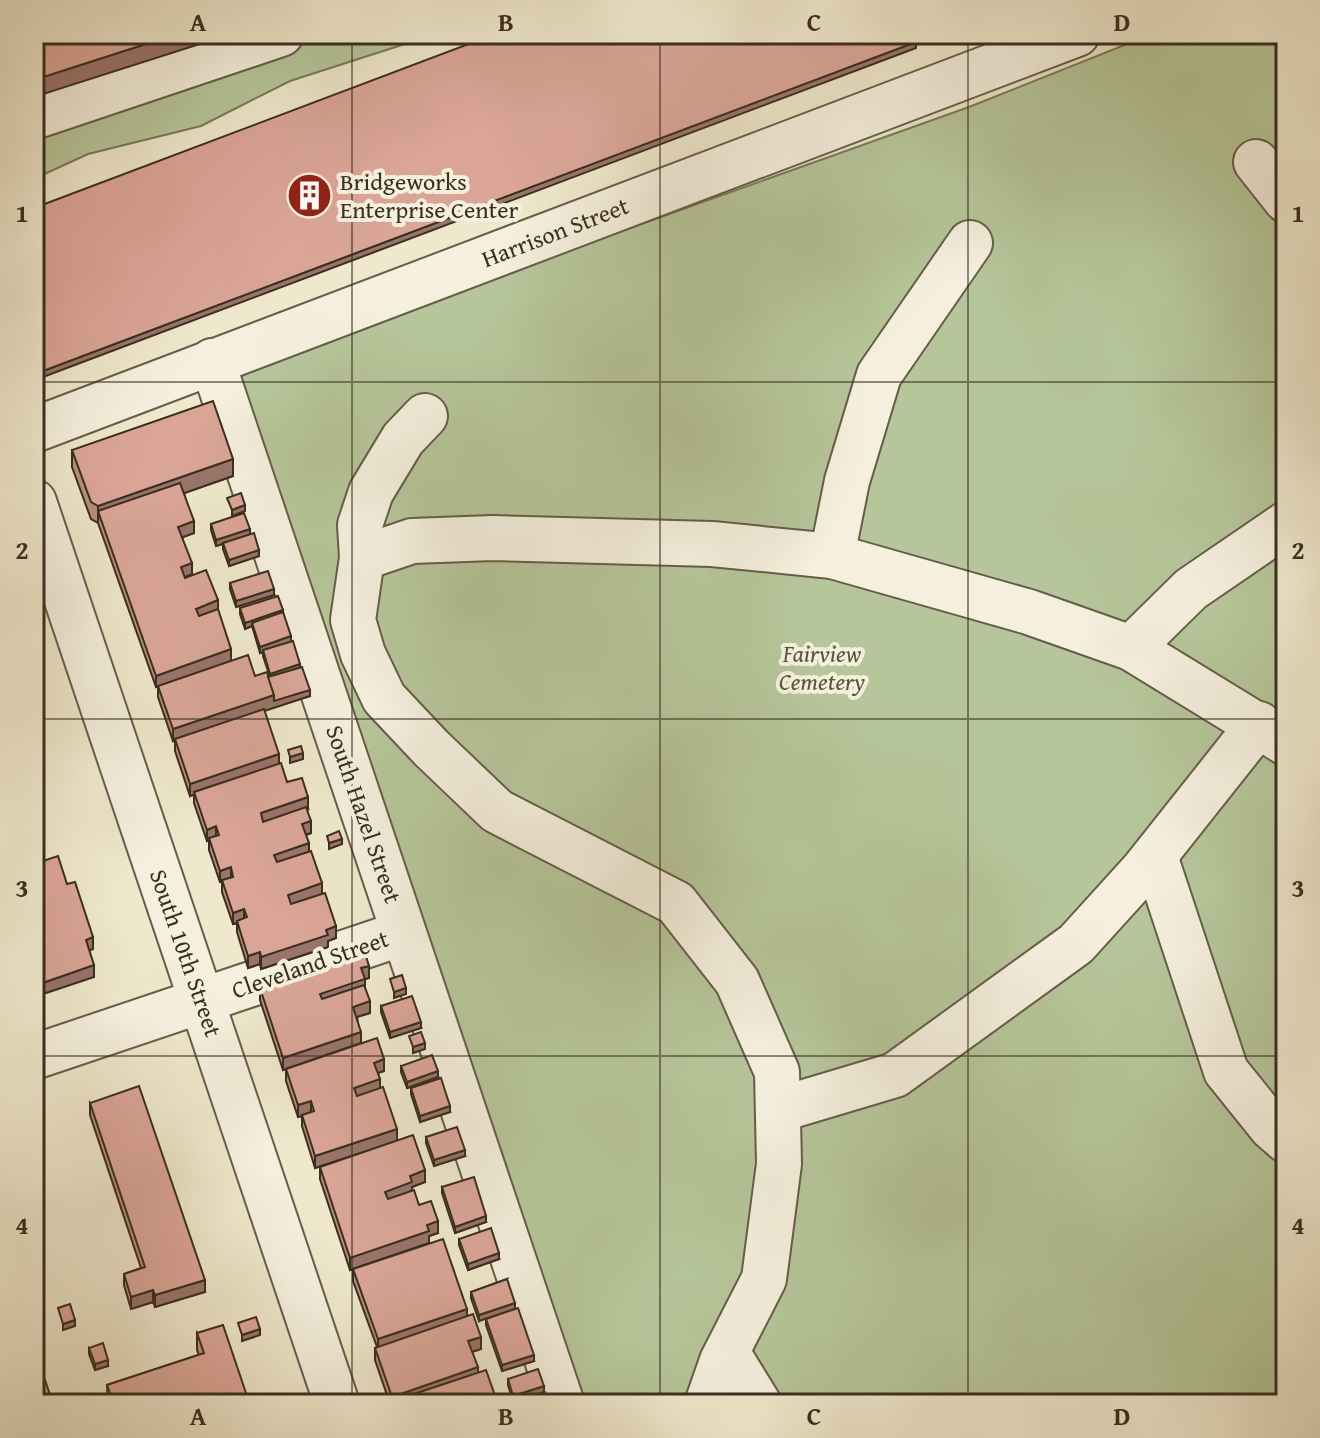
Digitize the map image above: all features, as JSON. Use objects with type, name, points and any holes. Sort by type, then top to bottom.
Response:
[{"type":"street","points":[[34,117],[281,34]]},
{"type":"street","name":"Harrison Street","points":[[34,430],[1077,34]]},
{"type":"street","points":[[1256,162],[1286,200]]},
{"type":"street","points":[[832,556],[847,481],[879,375],[970,243]]},
{"type":"street","name":"South Hazel Street","points":[[212,361],[562,1404]]},
{"type":"street","points":[[425,416],[403,439],[371,492],[360,525],[362,558],[353,620],[363,654],[384,698],[497,811],[676,903],[737,981],[777,1072],[779,1164],[764,1279],[727,1352],[707,1404]]},
{"type":"street","name":"South 10th Street","points":[[34,502],[337,1404]]},
{"type":"street","points":[[1131,648],[1191,589],[1286,524]]},
{"type":"street","points":[[362,558],[412,541],[493,538],[712,544],[832,556],[1029,612],[1131,648],[1273,734],[1155,856],[1076,944],[895,1075],[778,1110]]},
{"type":"street","points":[[1155,856],[1226,1071],[1271,1127],[1286,1140]]},
{"type":"street","name":"Cleveland Street","points":[[34,1057],[403,933]]},
{"type":"street","points":[[727,1352],[759,1404]]},
{"type":"green space","points":[[299,34],[436,34],[290,81],[201,126],[88,154],[34,179],[34,127]]},
{"type":"green space","name":"Fairview Cemetery","points":[[1152,34],[1286,34],[1286,1404],[580,1404],[234,381],[255,366],[364,323],[969,107]]},
{"type":"building","points":[[34,34],[177,34],[34,80]]},
{"type":"building","name":"Bridgeworks Enterprise Center","points":[[495,34],[913,34],[916,42],[35,374],[34,208]]},
{"type":"building","points":[[213,401],[233,459],[98,506],[91,502],[72,450]]},
{"type":"building","points":[[180,483],[194,521],[178,527],[192,563],[181,567],[185,578],[206,570],[218,600],[196,609],[199,616],[218,609],[231,649],[156,676],[98,511]]},
{"type":"building","points":[[241,493],[245,505],[232,510],[227,498]]},
{"type":"building","points":[[244,513],[250,529],[216,540],[211,524]]},
{"type":"building","points":[[254,533],[259,550],[229,560],[223,543]]},
{"type":"building","points":[[268,571],[274,589],[236,601],[230,583]]},
{"type":"building","points":[[278,596],[283,610],[245,623],[240,608]]},
{"type":"building","points":[[283,612],[291,636],[260,647],[252,623]]},
{"type":"building","points":[[293,641],[300,664],[270,674],[263,650]]},
{"type":"building","points":[[248,655],[255,676],[267,672],[274,695],[173,729],[158,686]]},
{"type":"building","points":[[302,667],[310,690],[274,701],[268,677]]},
{"type":"building","points":[[264,709],[279,754],[190,784],[175,739]]},
{"type":"building","points":[[301,746],[303,753],[290,757],[288,750]]},
{"type":"building","points":[[281,763],[287,782],[302,778],[308,797],[261,813],[263,822],[306,807],[311,821],[302,824],[309,843],[274,855],[277,862],[311,851],[322,883],[288,895],[291,904],[325,893],[336,926],[326,930],[328,935],[261,957],[260,952],[248,956],[237,921],[247,917],[244,909],[233,913],[222,880],[233,877],[231,867],[220,871],[209,838],[219,835],[216,826],[207,830],[194,792]]},
{"type":"building","points":[[34,766],[40,784],[34,786]]},
{"type":"building","points":[[34,787],[44,815],[34,819]]},
{"type":"building","points":[[339,831],[342,839],[329,843],[327,836]]},
{"type":"building","points":[[58,856],[67,884],[75,882],[93,937],[86,940],[94,965],[34,986],[34,864]]},
{"type":"building","points":[[365,953],[369,966],[361,968],[365,979],[320,994],[322,999],[364,985],[370,1001],[353,1007],[361,1032],[283,1058],[260,988]]},
{"type":"building","points":[[402,975],[406,988],[394,992],[390,979]]},
{"type":"building","points":[[412,996],[421,1022],[390,1032],[381,1006]]},
{"type":"building","points":[[421,1032],[425,1043],[413,1047],[409,1036]]},
{"type":"building","points":[[377,1038],[384,1059],[374,1063],[380,1079],[354,1088],[357,1096],[383,1087],[397,1129],[315,1156],[302,1115],[314,1111],[311,1101],[298,1105],[286,1069]]},
{"type":"building","points":[[432,1055],[438,1071],[407,1082],[401,1066]]},
{"type":"building","points":[[441,1078],[450,1106],[420,1116],[411,1088]]},
{"type":"building","points":[[139,1086],[205,1280],[155,1295],[153,1290],[131,1297],[124,1274],[145,1267],[90,1103]]},
{"type":"building","points":[[457,1127],[465,1150],[434,1160],[426,1137]]},
{"type":"building","points":[[413,1135],[425,1170],[410,1176],[412,1182],[385,1192],[388,1199],[414,1190],[419,1205],[431,1201],[438,1221],[427,1225],[429,1231],[350,1258],[320,1167]]},
{"type":"building","points":[[474,1177],[486,1216],[455,1227],[442,1187]]},
{"type":"building","points":[[491,1228],[499,1253],[468,1264],[459,1239]]},
{"type":"building","points":[[443,1239],[467,1309],[378,1339],[353,1269]]},
{"type":"building","points":[[507,1279],[515,1303],[479,1315],[471,1292]]},
{"type":"building","points":[[70,1304],[75,1320],[63,1324],[58,1308]]},
{"type":"building","points":[[518,1308],[534,1355],[502,1365],[486,1319]]},
{"type":"building","points":[[473,1314],[481,1337],[468,1341],[478,1367],[392,1397],[375,1348]]},
{"type":"building","points":[[256,1317],[260,1329],[242,1335],[238,1323]]},
{"type":"building","points":[[223,1325],[247,1396],[222,1404],[114,1404],[107,1385],[204,1353],[197,1333]]},
{"type":"building","points":[[103,1343],[108,1360],[95,1364],[89,1348]]},
{"type":"building","points":[[538,1369],[544,1386],[513,1396],[508,1379]]},
{"type":"building","points":[[486,1370],[498,1404],[397,1404],[396,1400]]},
{"type":"building","points":[[43,1374],[53,1404],[34,1404],[34,1378]]},
{"type":"place","name":"Bridgeworks Enterprise Center","points":[[309,195]]}]
